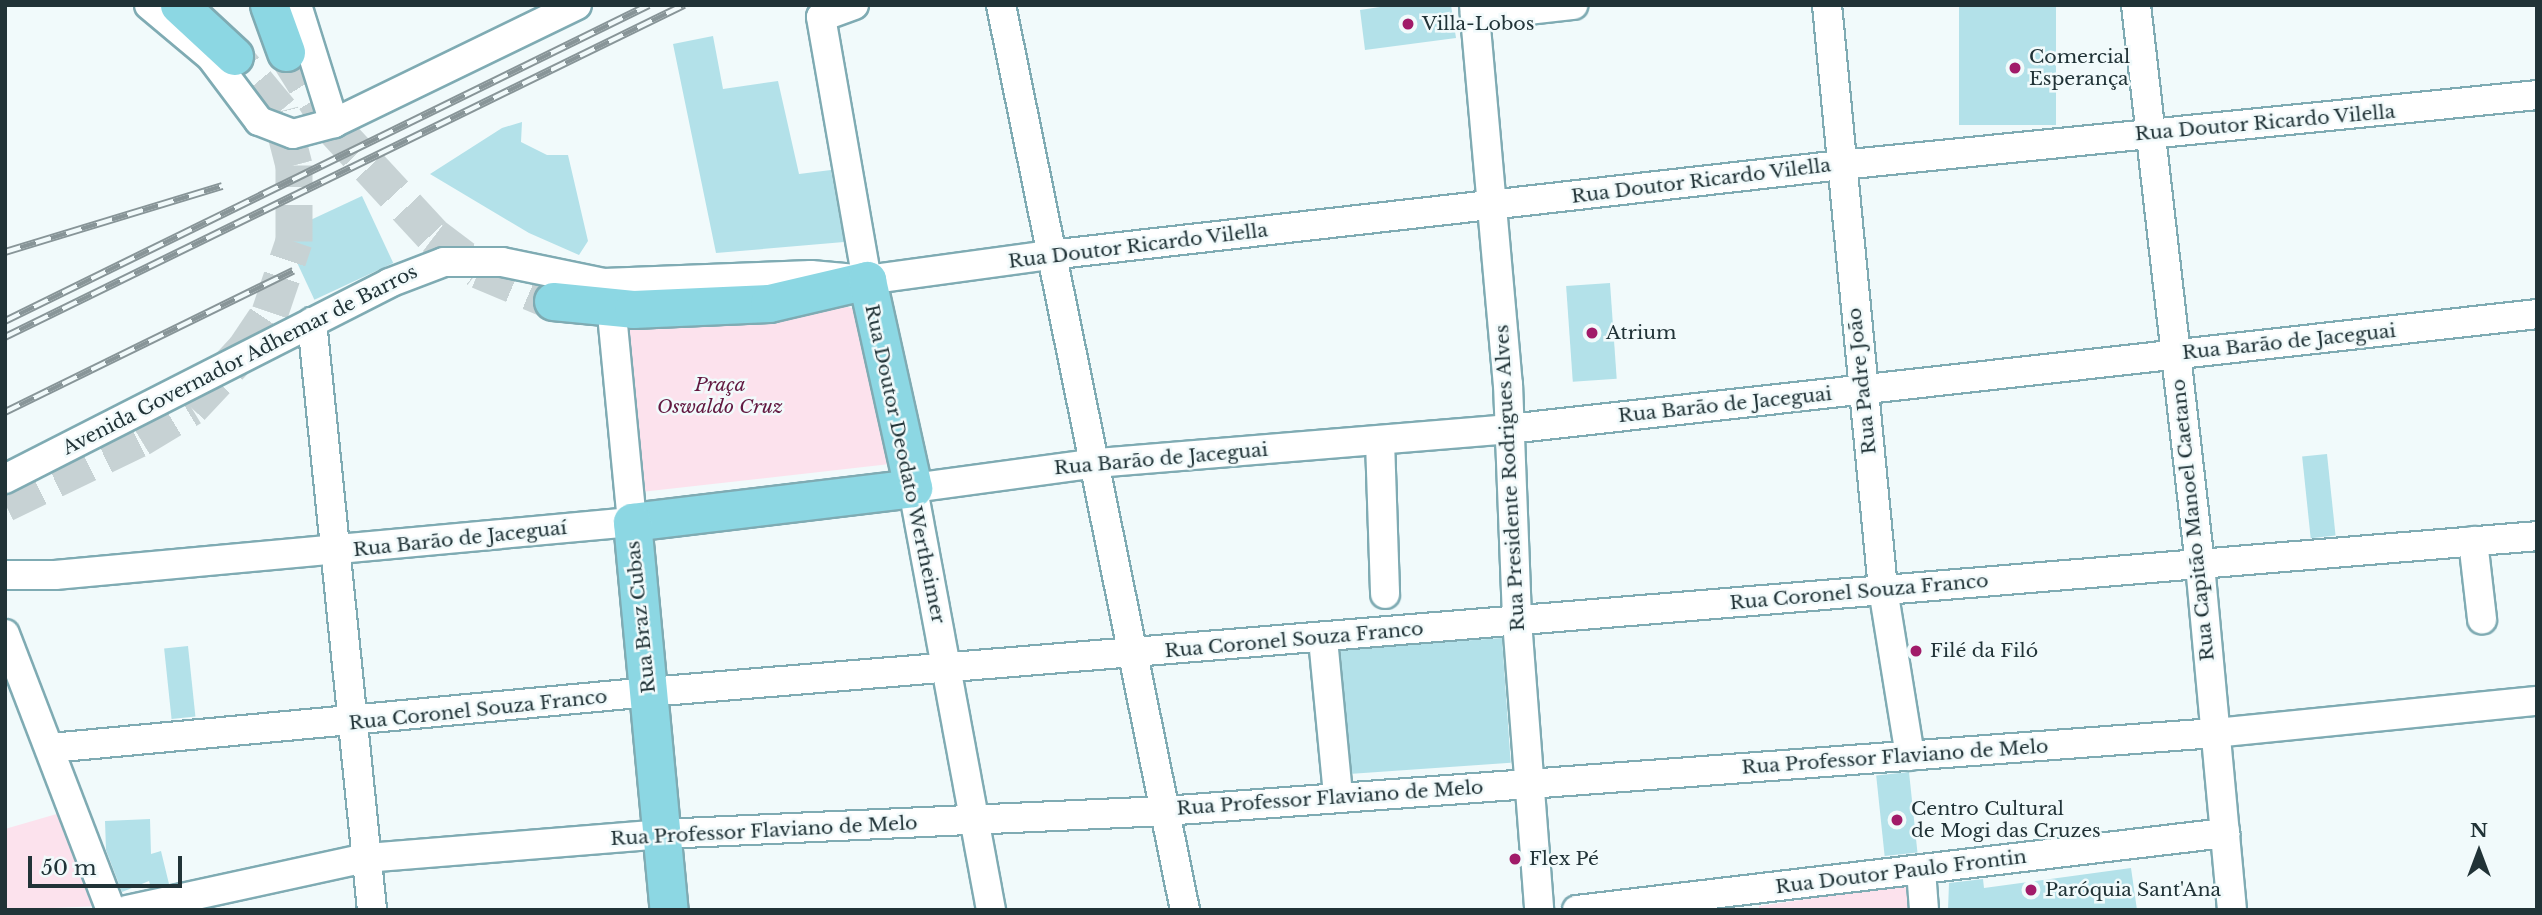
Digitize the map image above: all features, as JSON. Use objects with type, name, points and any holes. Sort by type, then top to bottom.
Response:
[{"type":"main road","points":[[179,5],[234,57]]},
{"type":"main road","points":[[270,5],[286,52]]},
{"type":"main road","points":[[553,301],[633,309],[769,303],[867,281]]},
{"type":"main road","name":"Rua Doutor Deodato Wertheimer","points":[[867,281],[913,488]]},
{"type":"main road","name":"Rua Barão de Jaceguaí","points":[[632,522],[913,488]]},
{"type":"main road","name":"Rua Braz Cubas","points":[[632,522],[669,910]]},
{"type":"street","points":[[149,5],[211,57],[267,128],[300,133],[334,124],[575,6]]},
{"type":"street","points":[[297,5],[334,124]]},
{"type":"street","name":"Rua Doutor Deodato Wertheimer","points":[[854,5],[821,18],[867,281]]},
{"type":"street","points":[[1001,5],[1050,255],[1097,463],[1185,910]]},
{"type":"street","points":[[1474,10],[1573,5]]},
{"type":"street","name":"Rua Padre João","points":[[1827,5],[1840,165],[1883,589],[1910,756]]},
{"type":"street","name":"Rua Capitão Manoel Caetano","points":[[2136,5],[2200,565],[2232,910]]},
{"type":"street","name":"Rua Presidente Rodrigues Alves","points":[[1474,10],[1509,429],[1517,621],[1539,910]]},
{"type":"street","name":"Rua Doutor Ricardo Vilella","points":[[604,283],[811,275],[867,281],[1050,255],[1840,165],[2537,95]]},
{"type":"street","name":"Avenida Governador Adhemar de Barros","points":[[5,479],[409,273],[444,262],[502,262],[604,283]]},
{"type":"street","name":"Rua Barão de Jaceguai","points":[[913,488],[1097,463],[1509,429],[2537,314]]},
{"type":"street","points":[[312,322],[339,550],[372,910]]},
{"type":"street","name":"Rua Braz Cubas","points":[[612,324],[632,522]]},
{"type":"street","points":[[1380,441],[1385,594]]},
{"type":"street","name":"Rua Doutor Deodato Wertheimer","points":[[913,488],[991,910]]},
{"type":"street","name":"Rua Barão de Jaceguaí","points":[[5,575],[339,550],[632,522]]},
{"type":"street","name":"Rua Coronel Souza Franco","points":[[51,748],[354,723],[649,692],[946,671],[1883,589],[2537,536]]},
{"type":"street","points":[[2473,541],[2482,619]]},
{"type":"street","points":[[5,634],[111,910]]},
{"type":"street","points":[[1323,639],[1338,796]]},
{"type":"street","name":"Rua Professor Flaviano de Melo","points":[[127,910],[366,858],[662,834],[1165,811],[1338,796],[2215,733],[2537,701]]},
{"type":"street","name":"Rua Doutor Paulo Frontin","points":[[1577,910],[2225,833]]},
{"type":"street","points":[[1921,870],[1924,910]]},
{"type":"green space","name":"Praça Oswaldo Cruz","points":[[827,302],[864,311],[890,464],[641,492],[622,314]]},
{"type":"green space","points":[[67,811],[101,906],[5,910],[5,829]]},
{"type":"green space","points":[[1914,884],[1916,910],[1759,910],[1759,906]]},
{"type":"building","name":"Villa-Lobos","points":[[1393,5],[1451,5],[1456,38],[1365,50],[1360,10]]},
{"type":"building","name":"Comercial Esperança","points":[[1959,5],[2056,5],[2056,125],[1959,125]]},
{"type":"building","points":[[713,36],[723,89],[778,81],[799,174],[831,170],[844,242],[716,253],[673,44]]},
{"type":"building","points":[[522,122],[521,142],[547,155],[568,155],[588,241],[579,255],[529,233],[430,174],[502,128]]},
{"type":"building","points":[[362,196],[393,263],[314,300],[283,233]]},
{"type":"building","name":"Atrium","points":[[1610,283],[1617,379],[1573,382],[1566,286]]},
{"type":"building","points":[[2327,454],[2336,536],[2311,538],[2302,457]]},
{"type":"building","points":[[1502,638],[1511,763],[1349,774],[1340,649]]},
{"type":"building","points":[[188,646],[195,717],[172,719],[164,649]]},
{"type":"building","name":"Centro Cultural de Mogi das Cruzes","points":[[1909,772],[1917,853],[1885,856],[1876,775]]},
{"type":"building","points":[[150,819],[151,854],[161,851],[169,884],[151,888],[149,881],[122,892],[106,850],[105,821]]},
{"type":"building","name":"Paróquia Sant'Ana","points":[[2131,868],[2137,910],[1948,910],[1949,883],[1983,879],[1984,888]]},
{"type":"tunnel","points":[[286,52],[332,126],[434,236],[479,270],[553,301]]},
{"type":"tunnel","points":[[5,503],[140,438],[191,407],[245,349],[270,312],[294,241],[294,165],[280,111],[234,56]]},
{"type":"railway","points":[[5,321],[649,5]]},
{"type":"railway","points":[[5,337],[684,5]]},
{"type":"railway","points":[[5,252],[222,186]]},
{"type":"railway","points":[[5,412],[293,271]]},
{"type":"place","name":"Villa-Lobos","points":[[1408,24]]},
{"type":"place","name":"Comercial Esperança","points":[[2015,68]]},
{"type":"place","name":"Atrium","points":[[1592,333]]},
{"type":"place","name":"Filé da Filó","points":[[1916,651]]},
{"type":"place","name":"Centro Cultural de Mogi das Cruzes","points":[[1897,820]]},
{"type":"place","name":"Flex Pé","points":[[1515,859]]},
{"type":"place","name":"Paróquia Sant'Ana","points":[[2031,890]]}]
